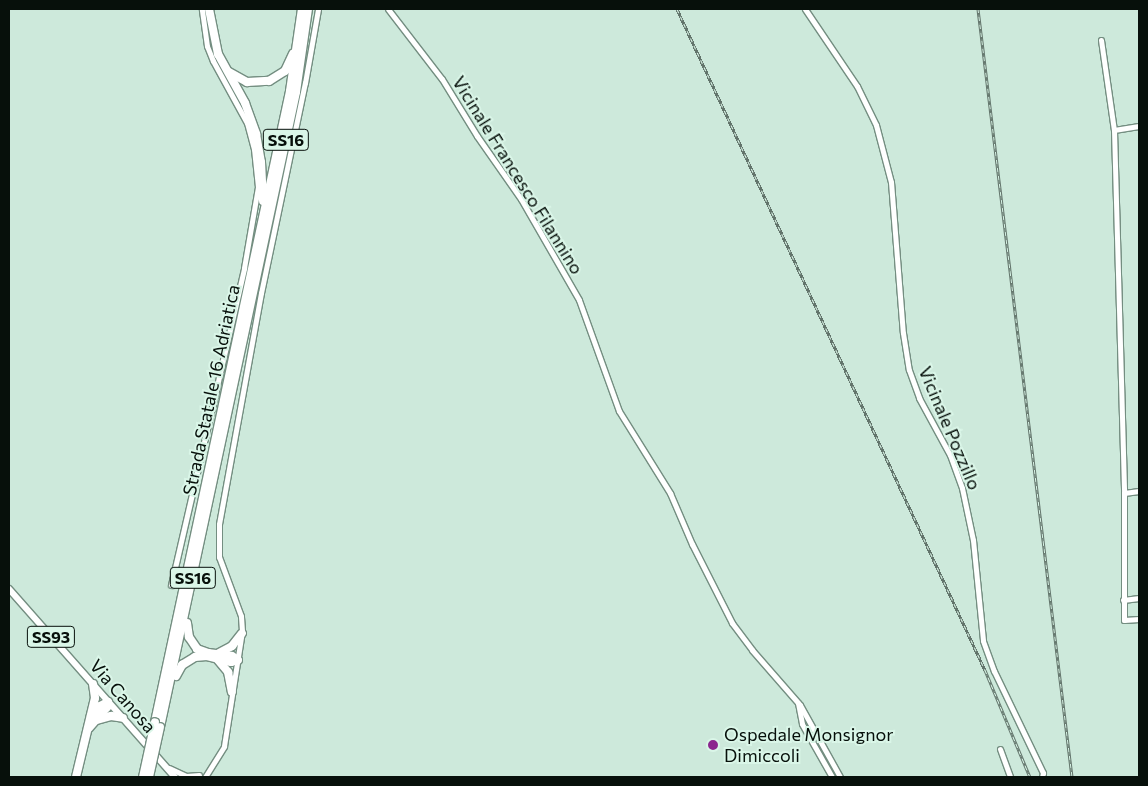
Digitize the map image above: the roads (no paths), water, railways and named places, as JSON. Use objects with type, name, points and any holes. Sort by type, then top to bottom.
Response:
[{"type":"highway","name":"SS16","points":[[209,9],[214,42],[247,109],[260,152],[263,196],[256,252]]},
{"type":"highway","name":"SS16","points":[[226,69],[240,79],[253,83],[269,81],[280,75],[292,58],[302,9]]},
{"type":"highway","name":"Strada Statale 16 Adriatica","points":[[143,777],[164,709],[196,564],[256,252],[290,91],[302,9]]},
{"type":"highway","name":"Strada Statale 16 Adriatica","points":[[149,777],[158,725],[222,426],[296,92],[308,9]]},
{"type":"highway","name":"SS16","points":[[196,564],[187,631],[190,640],[197,648],[216,656]]},
{"type":"highway","points":[[232,692],[228,672],[216,656],[231,647],[242,633]]},
{"type":"highway","name":"SS16","points":[[164,709],[177,673],[184,663],[200,656],[232,656],[238,660]]},
{"type":"highway","points":[[93,684],[95,696],[93,720]]},
{"type":"highway","points":[[76,777],[88,730],[101,705],[108,702]]},
{"type":"highway","points":[[93,720],[111,716],[123,718]]},
{"type":"main road","name":"Via Canosa","points":[[9,589],[123,718],[166,771],[175,777]]},
{"type":"street","points":[[171,584],[244,268],[258,187],[254,149],[247,123],[210,54],[202,9]]},
{"type":"street","points":[[205,777],[224,746],[242,633],[241,616],[219,557],[218,530],[260,302],[303,93],[318,9]]},
{"type":"street","name":"Vicinale Francesco Filannino","points":[[388,9],[442,79],[521,199],[579,300],[619,411],[670,493],[692,544],[732,623],[752,650],[798,703],[840,777]]},
{"type":"street","name":"Vicinale Pozzillo","points":[[805,9],[857,86],[868,106],[879,134],[891,182],[903,333],[909,370],[919,398],[950,455],[959,478],[973,540],[983,641],[994,671],[1043,773],[1042,777]]},
{"type":"street","points":[[1101,40],[1114,130],[1124,492],[1124,620],[1139,619]]},
{"type":"street","points":[[1114,130],[1139,126]]},
{"type":"street","points":[[1124,492],[1139,491]]},
{"type":"street","points":[[1123,600],[1139,598]]},
{"type":"street","points":[[798,703],[802,724],[832,777]]},
{"type":"street","points":[[1000,750],[1010,777]]},
{"type":"street","points":[[166,771],[186,776],[197,776],[213,766]]},
{"type":"railway","points":[[677,9],[985,670],[1030,777]]},
{"type":"railway","points":[[978,9],[1072,777]]},
{"type":"place","name":"Ospedale Monsignor Dimiccoli","points":[[713,745]]}]
